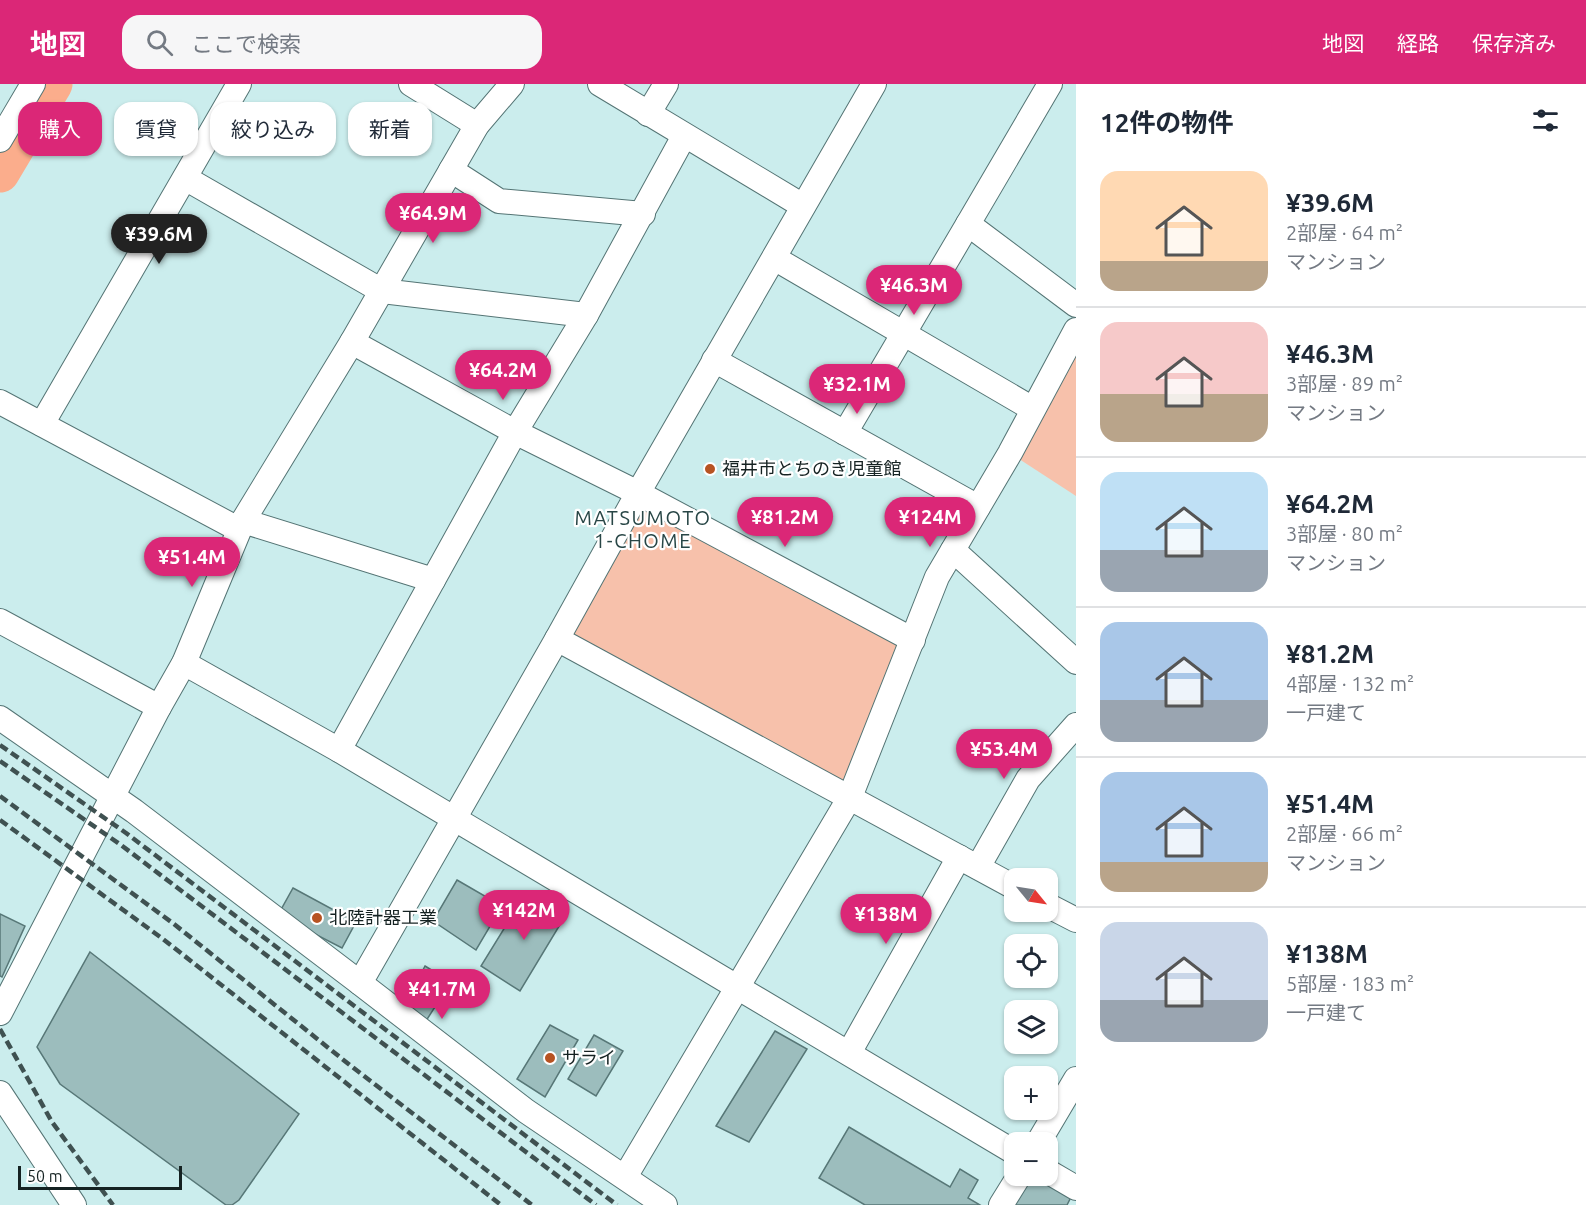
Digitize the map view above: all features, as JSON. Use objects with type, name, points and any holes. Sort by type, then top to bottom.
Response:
[{"type":"street","points":[[0,140],[33,84]]},
{"type":"street","points":[[42,424],[240,84]]},
{"type":"street","points":[[411,84],[477,125]]},
{"type":"street","points":[[0,1013],[112,796],[184,663],[241,525],[352,342],[477,125],[512,84]]},
{"type":"street","points":[[600,84],[803,206]]},
{"type":"street","points":[[648,114],[666,84]]},
{"type":"street","points":[[360,983],[714,360],[874,84]]},
{"type":"street","points":[[845,433],[1050,84]]},
{"type":"street","points":[[339,750],[516,432],[643,214],[684,136]]},
{"type":"street","points":[[451,170],[499,201],[643,214]]},
{"type":"street","points":[[185,178],[382,291],[586,315]]},
{"type":"street","points":[[968,224],[1076,305]]},
{"type":"street","points":[[774,258],[1034,409]]},
{"type":"street","points":[[625,1177],[850,797],[937,578],[1034,409],[1076,330]]},
{"type":"street","points":[[352,342],[516,432],[638,493],[913,640]]},
{"type":"street","points":[[714,360],[978,507]]},
{"type":"street","points":[[0,402],[241,525],[433,580]]},
{"type":"street","points":[[953,550],[1076,662]]},
{"type":"street","points":[[0,621],[159,707]]},
{"type":"street","points":[[557,639],[1004,881]]},
{"type":"street","points":[[184,663],[339,750],[1004,1146]]},
{"type":"street","points":[[0,718],[112,796],[360,983],[526,1112],[665,1205]]},
{"type":"street","points":[[849,1053],[969,862],[1028,779],[1076,725]]},
{"type":"street","points":[[1058,911],[1076,920]]},
{"type":"street","points":[[1045,1132],[1076,1079]]},
{"type":"street","points":[[0,1093],[74,1205]]},
{"type":"street","points":[[1058,1178],[1076,1188]]},
{"type":"street","points":[[1001,1205],[1013,1186]]},
{"type":"shaded area","points":[[1076,330],[1076,496],[1010,453]]},
{"type":"shaded area","points":[[638,493],[904,636],[850,797],[557,639]]},
{"type":"building","points":[[457,880],[502,906],[476,950],[433,921]]},
{"type":"building","name":"北陸計器工業","points":[[293,888],[356,922],[342,948],[278,915]]},
{"type":"building","points":[[526,893],[567,913],[520,991],[481,966]]},
{"type":"building","points":[[0,914],[25,926],[2,977],[0,976]]},
{"type":"building","points":[[90,952],[299,1114],[239,1200],[232,1205],[226,1205],[60,1084],[37,1047]]},
{"type":"building","points":[[425,966],[451,982],[424,1024],[403,1009]]},
{"type":"building","points":[[550,1025],[578,1040],[545,1097],[517,1079]]},
{"type":"building","points":[[775,1031],[807,1049],[749,1142],[716,1126]]},
{"type":"building","points":[[594,1035],[623,1051],[596,1096],[568,1079]]},
{"type":"building","points":[[849,1127],[950,1187],[960,1169],[978,1180],[968,1198],[980,1205],[865,1205],[819,1178]]},
{"type":"building","points":[[1026,1186],[1056,1186],[1072,1195],[1067,1205],[1014,1205]]},
{"type":"waterway","points":[[0,173],[53,84]]},
{"type":"railway","points":[[0,745],[126,833],[617,1205]]},
{"type":"railway","points":[[0,761],[121,845],[596,1205]]},
{"type":"railway","points":[[0,796],[174,924],[351,1066],[532,1205]]},
{"type":"railway","points":[[0,820],[163,939],[501,1205]]},
{"type":"railway","points":[[0,1029],[52,1122],[113,1205]]},
{"type":"place","name":"福井市とちのき児童館","points":[[710,469]]},
{"type":"place","name":"北陸計器工業","points":[[317,918]]},
{"type":"place","name":"サライ","points":[[550,1058]]},
{"type":"district","name":"MATSUMOTO 1-CHOME","points":[[643,530]]}]
